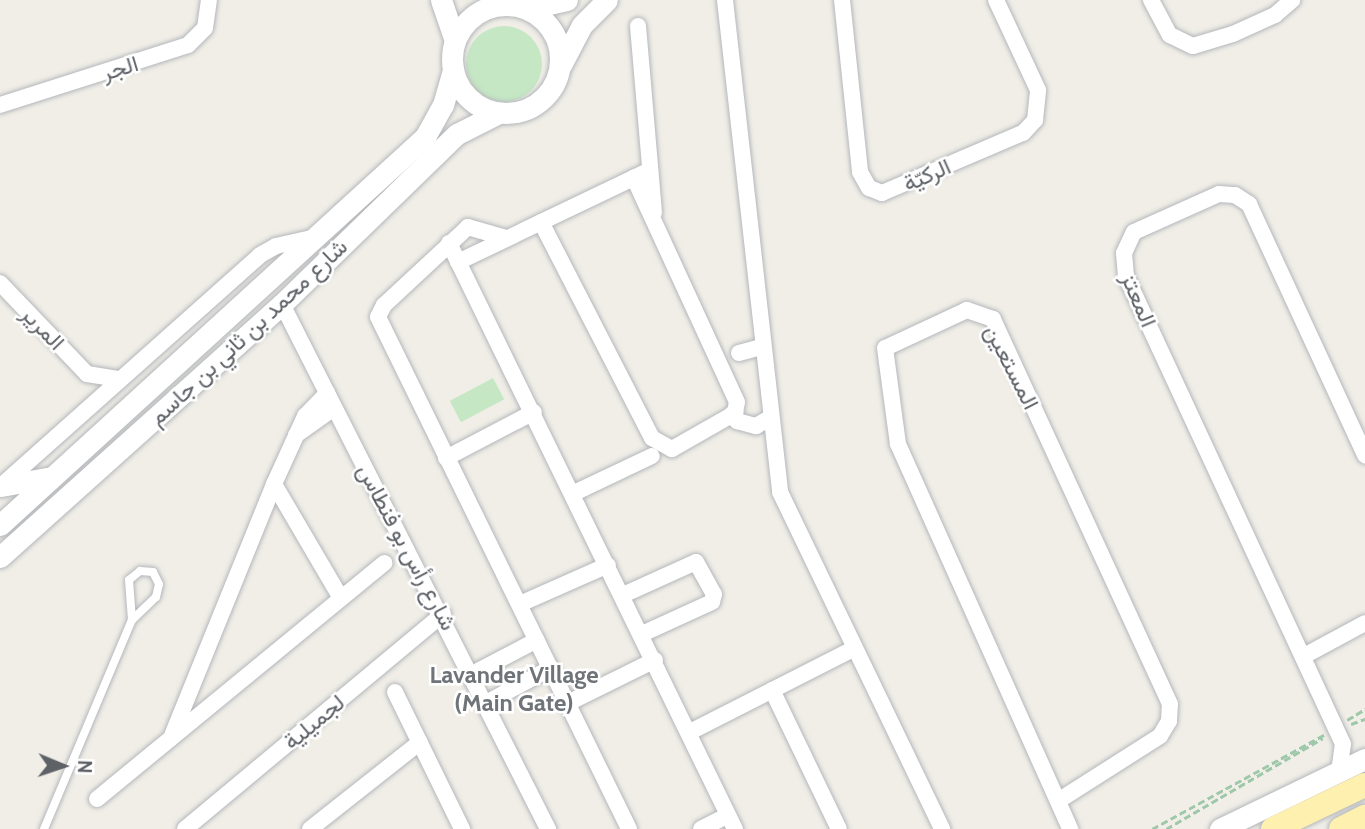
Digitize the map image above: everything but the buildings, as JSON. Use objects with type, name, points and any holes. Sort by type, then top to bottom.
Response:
[{"type":"main road","points":[[442,0],[455,41],[453,69],[469,99],[499,113],[520,112],[539,103],[553,87],[560,67],[582,25],[607,0]]},
{"type":"main road","points":[[455,41],[480,12],[509,5],[566,0]]},
{"type":"main road","points":[[509,5],[553,32],[560,67]]},
{"type":"main road","name":"شارع محمد بن ثاني بن جاسم","points":[[0,525],[425,137],[443,105],[453,69]]},
{"type":"main road","name":"شارع محمد بن ثاني بن جاسم","points":[[0,557],[282,304],[457,134],[499,113]]},
{"type":"main road","points":[[1,486],[52,477]]},
{"type":"main road","points":[[1220,829],[1365,757]]},
{"type":"main road","points":[[1273,829],[1365,785]]},
{"type":"main road","points":[[1341,829],[1365,817]]},
{"type":"street","name":"الجر","points":[[0,105],[188,46],[205,28],[209,0]]},
{"type":"street","points":[[725,0],[780,492],[853,649],[942,829]]},
{"type":"street","name":"الركيّة","points":[[842,0],[860,172],[869,188],[882,193],[1023,133],[1035,120],[1038,90],[996,0]]},
{"type":"street","points":[[1152,0],[1170,34],[1193,46],[1212,43],[1254,24],[1292,0]]},
{"type":"street","points":[[638,26],[656,233]]},
{"type":"street","points":[[458,262],[650,170]]},
{"type":"street","points":[[541,222],[659,446],[671,449],[732,414],[737,402],[656,233],[634,178]]},
{"type":"street","name":"المعتز","points":[[1343,744],[1126,276],[1124,253],[1134,232],[1219,194],[1235,195],[1249,204],[1365,455]]},
{"type":"street","points":[[506,237],[473,226],[449,243],[379,310],[378,317],[629,829]]},
{"type":"street","name":"شارع محمد بن ثاني بن جاسم","points":[[1,486],[260,255],[276,246],[316,237]]},
{"type":"street","points":[[449,243],[656,660],[732,822],[701,829]]},
{"type":"street","name":"المرير","points":[[0,283],[87,374]]},
{"type":"street","name":"شارع رأس بو فنطاس","points":[[282,304],[443,614],[548,829]]},
{"type":"street","name":"المستعين","points":[[1058,800],[1160,736],[1170,721],[1170,704],[993,319],[967,310],[885,348],[898,444],[1070,829]]},
{"type":"street","points":[[738,353],[762,347]]},
{"type":"street","points":[[88,406],[87,374],[118,379]]},
{"type":"street","points":[[170,738],[296,435],[311,407],[327,393]]},
{"type":"street","points":[[296,435],[334,408]]},
{"type":"street","points":[[446,458],[534,412]]},
{"type":"street","points":[[732,414],[737,421],[756,426],[770,418]]},
{"type":"street","points":[[574,493],[652,456]]},
{"type":"street","points":[[274,484],[341,598]]},
{"type":"street","points":[[623,595],[696,562],[714,594],[712,602],[642,634]]},
{"type":"street","points":[[97,799],[384,563]]},
{"type":"street","points":[[520,604],[608,565]]},
{"type":"street","name":"لجميلية","points":[[185,829],[443,614]]},
{"type":"street","points":[[1304,656],[1365,623]]},
{"type":"street","points":[[472,674],[537,640]]},
{"type":"street","points":[[690,732],[853,649]]},
{"type":"street","points":[[568,703],[656,660]]},
{"type":"street","points":[[486,704],[551,668]]},
{"type":"street","points":[[772,690],[839,829]]},
{"type":"street","points":[[395,692],[462,829]]},
{"type":"street","points":[[310,829],[420,741]]},
{"type":"street","points":[[1339,772],[1343,744],[1365,757]]},
{"type":"lane","points":[[44,829],[132,620],[156,597],[159,584],[153,572],[140,571],[129,580],[132,620]]},
{"type":"path","points":[[1365,709],[1344,724],[1365,719]]},
{"type":"path","points":[[1152,829],[1324,735],[1319,743],[1166,829]]},
{"type":"green space","points":[[504,26],[519,29],[531,37],[539,49],[542,64],[539,79],[531,91],[519,99],[504,102],[489,99],[477,91],[469,79],[466,64],[469,49],[477,37],[489,29]]},
{"type":"green space","points":[[493,378],[504,399],[461,422],[450,401]]},
{"type":"district","name":"Lavander Village (Main Gate)","points":[[514,689]]}]
